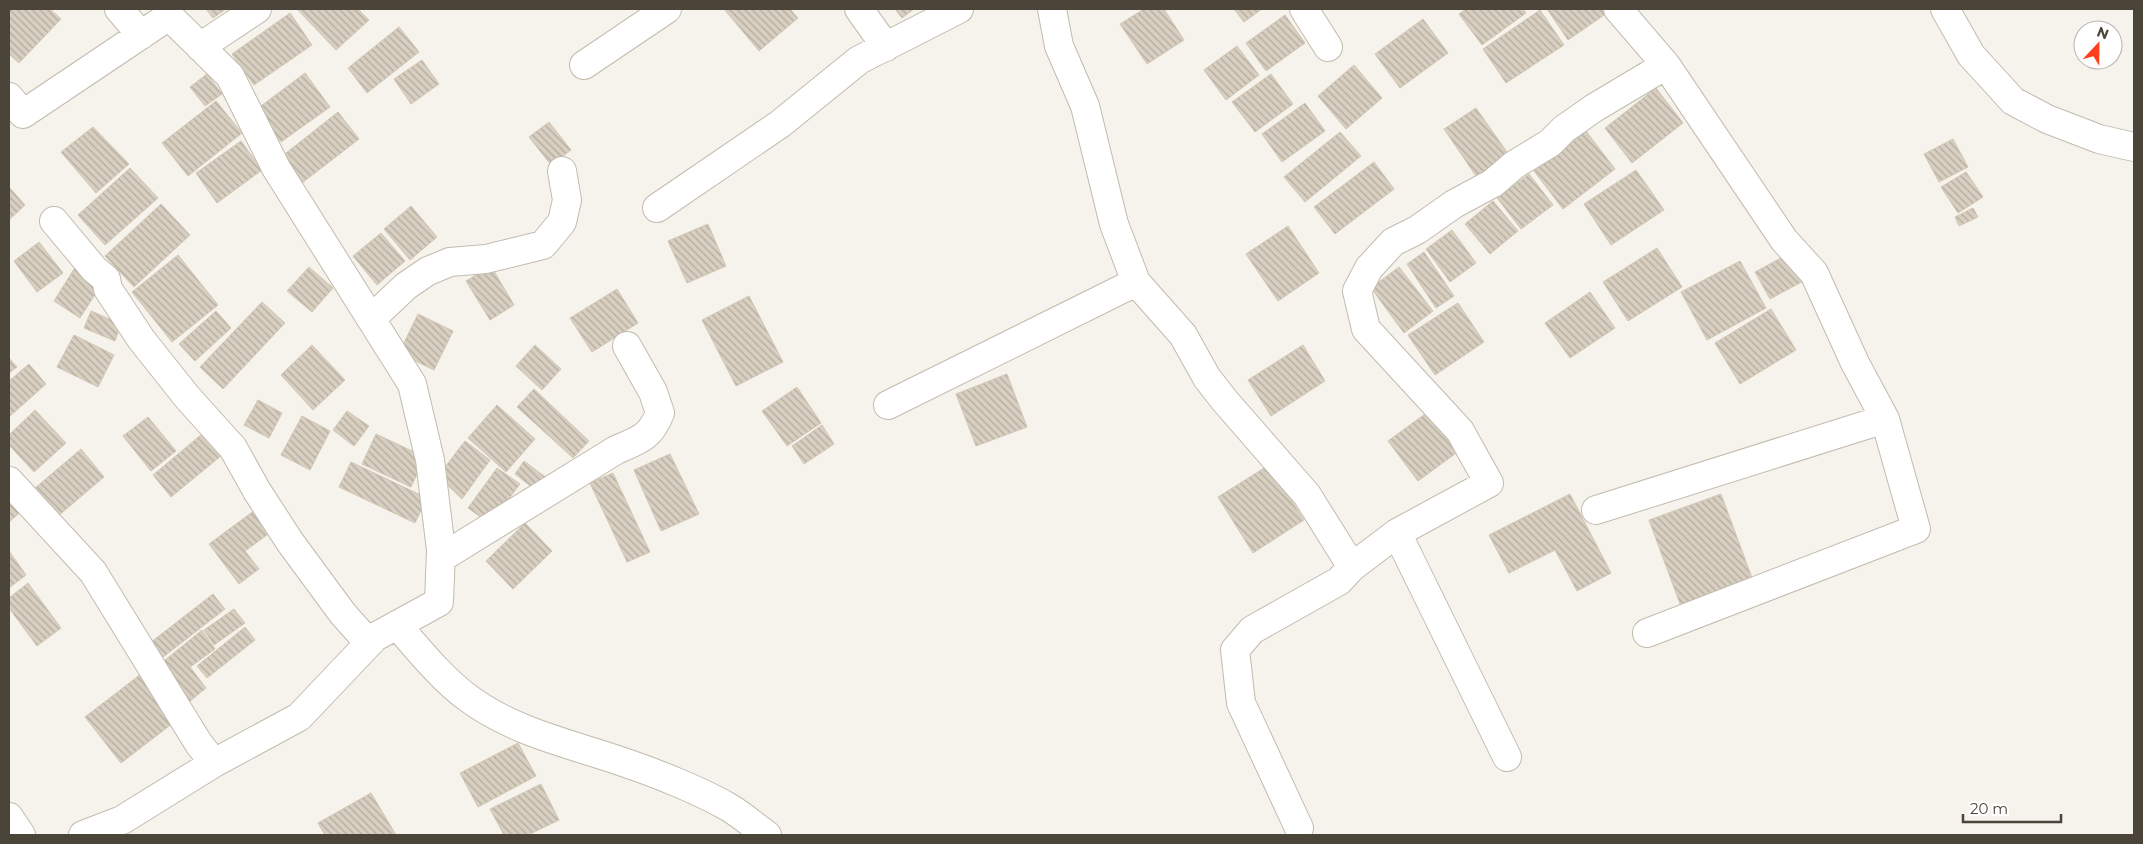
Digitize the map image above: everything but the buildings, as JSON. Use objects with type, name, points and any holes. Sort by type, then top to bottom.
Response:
[{"type":"street","points":[[119,9],[141,35]]},
{"type":"street","points":[[200,47],[257,9]]},
{"type":"street","points":[[584,65],[667,9]]},
{"type":"street","points":[[859,9],[886,47]]},
{"type":"street","points":[[657,208],[780,124],[859,60],[960,9]]},
{"type":"street","points":[[1052,9],[1059,46],[1084,106],[1114,224],[1136,282],[1183,335],[1207,378],[1225,401],[1282,462],[1307,494],[1352,567]]},
{"type":"street","points":[[1304,9],[1328,47]]},
{"type":"street","points":[[1618,9],[1666,65],[1784,240],[1814,273],[1855,364],[1885,419],[1916,529],[1647,633]]},
{"type":"street","points":[[1944,9],[1971,55],[2013,102],[2047,119],[2099,139],[2134,147]]},
{"type":"street","points":[[9,97],[23,114],[169,16],[230,76],[276,168],[412,384],[430,460],[441,558],[439,602],[375,637],[299,717],[214,763],[122,820],[83,835]]},
{"type":"street","points":[[1299,828],[1241,704],[1235,650],[1252,630],[1339,581],[1352,567],[1397,533],[1489,483],[1460,431],[1366,329],[1357,291],[1369,268],[1393,242],[1418,230],[1454,204],[1493,183],[1514,165],[1550,143],[1564,129],[1594,108],[1666,65]]},
{"type":"street","points":[[371,319],[406,286],[428,271],[450,262],[486,259],[544,245],[562,222],[567,200],[562,171]]},
{"type":"street","points":[[54,221],[94,269],[106,279],[108,289],[141,339],[187,397],[233,448],[290,542],[343,614],[369,643]]},
{"type":"street","points":[[888,405],[1136,282]]},
{"type":"street","points":[[441,558],[616,450],[644,438],[654,429],[660,412],[653,392],[628,346]]},
{"type":"street","points":[[1596,510],[1885,419]]},
{"type":"street","points":[[9,481],[93,572],[199,744],[214,763]]},
{"type":"street","points":[[1397,533],[1507,757]]},
{"type":"street","points":[[397,625],[432,664],[468,698],[520,728],[575,748],[626,762],[672,781],[729,808],[767,835]]},
{"type":"street","points":[[9,817],[21,835]]}]
